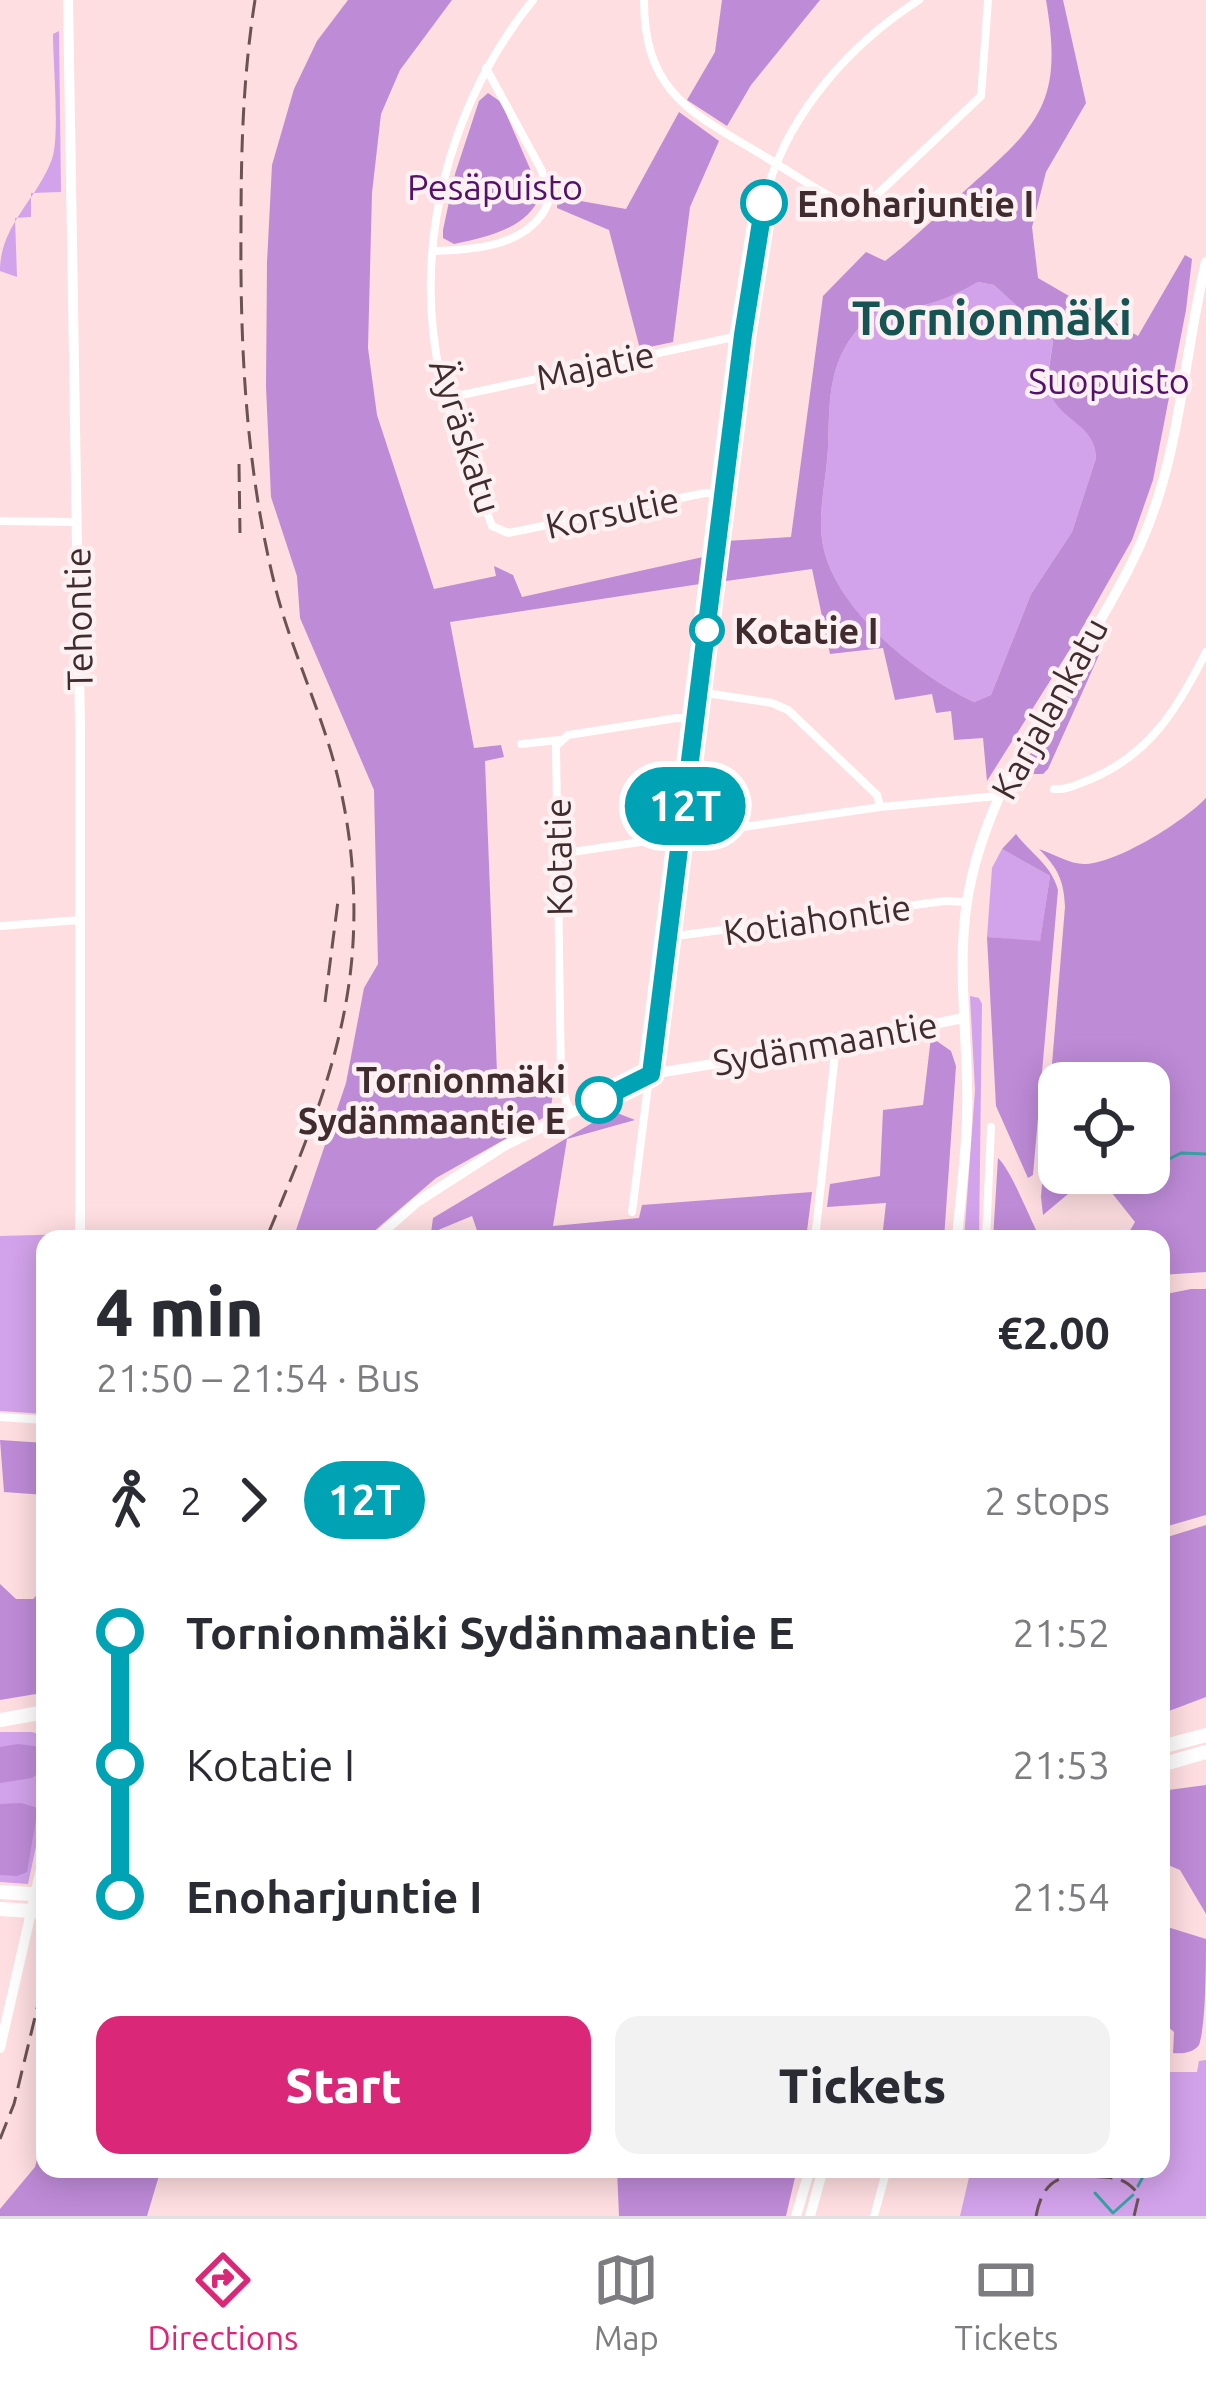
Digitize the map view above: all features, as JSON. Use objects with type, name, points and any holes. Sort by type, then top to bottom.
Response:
[{"type":"highway","points":[[1,1720],[36,1714]]},
{"type":"highway","points":[[1,1720],[36,1723]]},
{"type":"highway","points":[[1170,1745],[1206,1735]]},
{"type":"highway","points":[[1170,1762],[1206,1752]]},
{"type":"highway","points":[[1,1892],[36,1894]]},
{"type":"highway","points":[[0,1910],[36,1912]]},
{"type":"street","name":"Tehontie","points":[[68,0],[80,1230]]},
{"type":"street","name":"Äyräskatu","points":[[501,532],[492,526],[447,398],[432,307],[433,250],[447,167],[486,68],[533,0]]},
{"type":"street","points":[[644,0],[647,43],[655,67],[672,92],[705,124],[852,208],[865,206],[981,96],[988,0]]},
{"type":"street","points":[[632,1212],[755,242],[777,164],[802,117],[843,62],[877,29],[919,0]]},
{"type":"street","points":[[433,250],[516,238],[534,226],[548,203],[542,171],[486,68]]},
{"type":"street","name":"Karjalankatu","points":[[958,1230],[968,1088],[961,963],[966,902],[997,796],[1120,585],[1153,512],[1175,435],[1206,262]]},
{"type":"street","name":"Majatie","points":[[447,398],[743,335]]},
{"type":"street","name":"Korsutie","points":[[501,532],[705,493],[723,494]]},
{"type":"street","points":[[0,521],[76,522]]},
{"type":"street","points":[[1054,789],[1064,790],[1107,772],[1149,742],[1169,718],[1206,652]]},
{"type":"street","points":[[699,692],[772,703],[788,710],[877,795],[880,807]]},
{"type":"street","points":[[521,744],[695,719]]},
{"type":"street","name":"Kotatie","points":[[559,740],[561,1078],[572,1112]]},
{"type":"street","points":[[558,854],[880,807],[997,796]]},
{"type":"street","name":"Kotiahontie","points":[[668,937],[966,902]]},
{"type":"street","points":[[0,926],[80,920]]},
{"type":"street","name":"Sydänmaantie","points":[[385,1230],[417,1202],[504,1146],[651,1074],[963,1018]]},
{"type":"street","points":[[816,1230],[836,1044]]},
{"type":"street","points":[[986,1230],[991,1126]]},
{"type":"street","points":[[0,1417],[36,1419]]},
{"type":"street","points":[[0,2048],[36,1890]]},
{"type":"street","points":[[796,2216],[807,2178]]},
{"type":"street","points":[[810,2216],[821,2178]]},
{"type":"street","points":[[874,2216],[885,2178]]},
{"type":"shaded area","points":[[59,31],[61,192],[34,193],[54,148],[53,34]]},
{"type":"shaded area","points":[[31,197],[31,217],[18,218],[20,213]]},
{"type":"shaded area","points":[[15,222],[17,277],[0,271]]},
{"type":"shaded area","points":[[978,282],[994,285],[1053,339],[1052,390],[1089,435],[1096,458],[1072,532],[1031,594],[991,695],[974,702],[927,675],[859,613],[828,564],[821,516],[833,379],[854,334],[877,312],[927,304]]},
{"type":"shaded area","points":[[1002,849],[1050,876],[1040,942],[987,937],[992,868]]},
{"type":"shaded area","points":[[970,996],[982,1004],[979,1230],[965,1230],[975,1090]]},
{"type":"shaded area","points":[[36,1235],[36,1413],[0,1411],[0,1236]]},
{"type":"shaded area","points":[[0,1732],[32,1732],[36,1733],[36,1846],[28,1884],[0,1882]]},
{"type":"shaded area","points":[[1206,2060],[1206,2216],[960,2216],[969,2178],[1170,2178],[1170,2072],[1197,2072],[1199,2061]]},
{"type":"green space","points":[[348,0],[452,0],[400,70],[381,114],[372,193],[368,348],[377,415],[434,589],[496,576],[494,566],[513,575],[522,597],[703,557],[700,584],[450,622],[474,748],[501,745],[504,757],[485,761],[498,1099],[553,1093],[550,1114],[436,1178],[375,1230],[296,1230],[346,1083],[364,988],[378,964],[374,790],[300,618],[297,576],[271,497],[266,387],[272,165],[294,89],[317,41]]},
{"type":"green space","points":[[722,0],[820,0],[751,85],[727,126],[687,100],[715,52]]},
{"type":"green space","name":"Suopuisto","points":[[1046,0],[1063,0],[1086,103],[1046,172],[1032,227],[1038,278],[1138,336],[1185,255],[1192,259],[1153,480],[1132,540],[987,781],[983,738],[954,740],[951,711],[936,713],[932,694],[895,700],[883,648],[830,654],[812,569],[719,582],[725,541],[791,537],[823,296],[866,252],[885,261],[1015,144],[1030,126],[1048,86],[1051,34]],"holes":[[[978,282],[994,285],[1053,339],[1052,397],[1085,431],[1096,458],[1072,532],[1031,594],[991,695],[974,702],[927,675],[859,613],[828,564],[821,516],[833,379],[854,334],[877,312],[927,304]]]},
{"type":"green space","name":"Pesäpuisto","points":[[488,93],[501,102],[541,194],[527,216],[516,223],[454,244],[443,238],[443,230],[455,174],[479,101]]},
{"type":"green space","points":[[679,112],[719,141],[690,207],[673,342],[640,349],[609,230],[557,208],[558,197],[626,209]]},
{"type":"green space","points":[[1100,644],[1048,769],[1032,774],[1024,765],[1027,759]]},
{"type":"green space","points":[[1206,798],[1206,1272],[1170,1274],[1170,1230],[1130,1230],[1135,1222],[1113,1194],[1170,1194],[1170,1062],[1052,1062],[1065,907],[1059,875],[1039,849],[1086,864],[1150,839]]},
{"type":"green space","points":[[1016,834],[1046,866],[1058,890],[1043,1062],[1038,1062],[1033,1175],[1028,1178],[996,1106],[987,937],[1040,941],[1050,876],[1002,849]]},
{"type":"green space","points":[[931,1037],[951,1051],[956,1066],[945,1230],[883,1230],[886,1203],[827,1207],[830,1184],[880,1176],[883,1110],[923,1105]]},
{"type":"green space","points":[[612,1111],[635,1120],[567,1139],[553,1226],[639,1218],[642,1205],[812,1192],[807,1230],[477,1230],[472,1216],[431,1230],[433,1218]]},
{"type":"green space","points":[[998,1158],[1037,1230],[994,1230]]},
{"type":"green space","points":[[1041,1194],[1068,1194],[1043,1215]]},
{"type":"green space","points":[[1206,1289],[1206,1515],[1170,1525],[1170,1293]]},
{"type":"green space","points":[[0,1440],[36,1442],[36,1494],[4,1492]]},
{"type":"green space","points":[[1206,1525],[1206,1697],[1170,1711],[1170,1536]]},
{"type":"green space","points":[[0,1584],[16,1599],[36,1596],[36,1694],[0,1700]]},
{"type":"green space","points":[[36,1746],[36,1775],[0,1783],[0,1747]]},
{"type":"green space","points":[[1206,1785],[1206,1914],[1180,1870],[1170,1866],[1170,1790]]},
{"type":"green space","points":[[0,1804],[36,1807],[27,1872],[17,1876],[0,1875]]},
{"type":"green space","points":[[1170,1928],[1206,1939],[1199,2045],[1173,2053],[1170,2029]]},
{"type":"green space","points":[[36,2163],[36,2178],[158,2178],[147,2216],[0,2216],[0,2209]]},
{"type":"green space","points":[[617,2178],[795,2178],[786,2216],[619,2216]]},
{"type":"waterway","points":[[1170,1158],[1181,1153],[1206,1154]]},
{"type":"waterway","points":[[1138,2186],[1142,2178]]},
{"type":"waterway","points":[[1095,2193],[1113,2213],[1133,2195]]},
{"type":"railway","points":[[255,0],[245,85],[241,198],[242,318],[251,455],[276,590],[340,787],[354,917],[349,982],[333,1058],[310,1131],[270,1230]]},
{"type":"railway","points":[[239,464],[240,533]]},
{"type":"railway","points":[[325,1002],[338,901]]},
{"type":"railway","points":[[0,2139],[14,2104],[36,2013]]},
{"type":"railway","points":[[1036,2216],[1047,2188],[1066,2178]]},
{"type":"railway","points":[[1111,2178],[1128,2184],[1139,2195],[1134,2216]]},
{"type":"bus line","name":"12T","points":[[599,1100],[651,1074],[755,242],[764,203]]},
{"type":"place","name":"Enoharjuntie I","points":[[764,203]]},
{"type":"place","name":"Kotatie I","points":[[707,630]]},
{"type":"place","name":"Tornionmäki Sydänmaantie E","points":[[599,1100]]},
{"type":"district","name":"Tornionmäki","points":[[992,317]]}]
